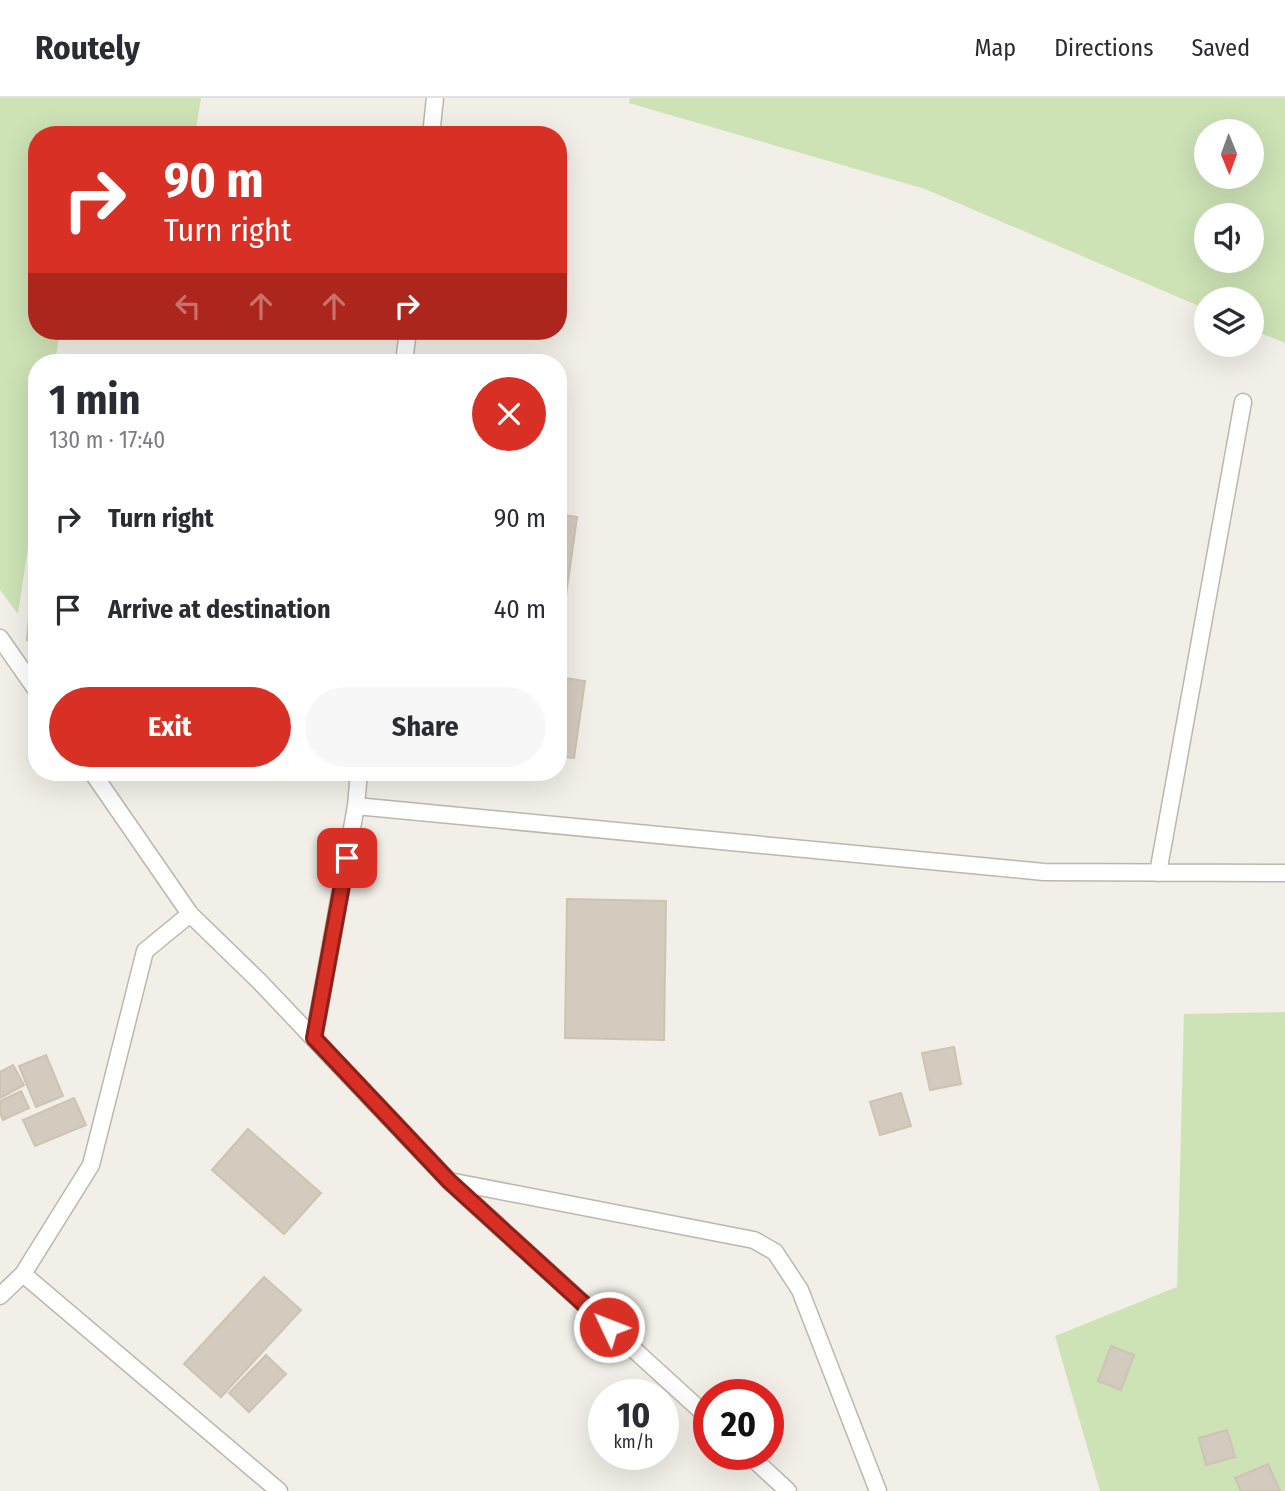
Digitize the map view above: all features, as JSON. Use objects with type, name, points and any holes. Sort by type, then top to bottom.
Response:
[{"type":"lane","points":[[432,126],[435,98]]},
{"type":"lane","points":[[1158,873],[1243,402]]},
{"type":"lane","points":[[0,638],[28,678]]},
{"type":"lane","points":[[98,781],[190,914],[260,982],[449,1181],[693,1403]]},
{"type":"lane","points":[[314,1038],[358,781]]},
{"type":"lane","points":[[356,806],[1044,872],[1285,873]]},
{"type":"lane","points":[[0,1296],[23,1274],[91,1165],[145,951],[190,914]]},
{"type":"lane","points":[[449,1181],[754,1240],[775,1252],[800,1290],[878,1491]]},
{"type":"lane","points":[[23,1274],[279,1491]]},
{"type":"lane","points":[[765,1470],[788,1491]]},
{"type":"green space","points":[[0,98],[201,98],[196,126],[28,126],[28,340],[59,340],[56,354],[28,354],[28,547],[18,614],[0,590]]},
{"type":"green space","points":[[630,98],[1285,98],[1285,343],[1264,334],[1264,287],[1194,287],[1194,304],[925,189],[629,103]]},
{"type":"green space","points":[[1285,1012],[1285,1491],[1100,1491],[1055,1336],[1177,1287],[1184,1014]]},
{"type":"building","points":[[567,515],[577,517],[567,588]]},
{"type":"building","points":[[567,678],[585,681],[574,758],[567,757]]},
{"type":"building","points":[[567,899],[666,901],[664,1040],[565,1038]]},
{"type":"building","points":[[954,1047],[961,1084],[930,1090],[922,1053]]},
{"type":"building","points":[[46,1055],[63,1096],[36,1107],[19,1066]]},
{"type":"building","points":[[13,1065],[24,1085],[0,1098],[0,1072]]},
{"type":"building","points":[[21,1091],[29,1108],[3,1120],[0,1101]]},
{"type":"building","points":[[901,1093],[911,1126],[880,1135],[870,1102]]},
{"type":"building","points":[[74,1098],[86,1125],[35,1146],[23,1120]]},
{"type":"building","points":[[248,1129],[321,1193],[284,1234],[212,1170]]},
{"type":"building","points":[[264,1277],[301,1310],[221,1397],[184,1364]]},
{"type":"building","points":[[1111,1346],[1134,1355],[1121,1390],[1098,1381]]},
{"type":"building","points":[[266,1355],[286,1374],[249,1412],[229,1393]]},
{"type":"building","points":[[1227,1430],[1235,1457],[1206,1465],[1199,1438]]},
{"type":"building","points":[[1268,1464],[1280,1491],[1241,1491],[1235,1478]]},
{"type":"route","points":[[347,858],[314,1038],[449,1181],[609,1327]]}]
